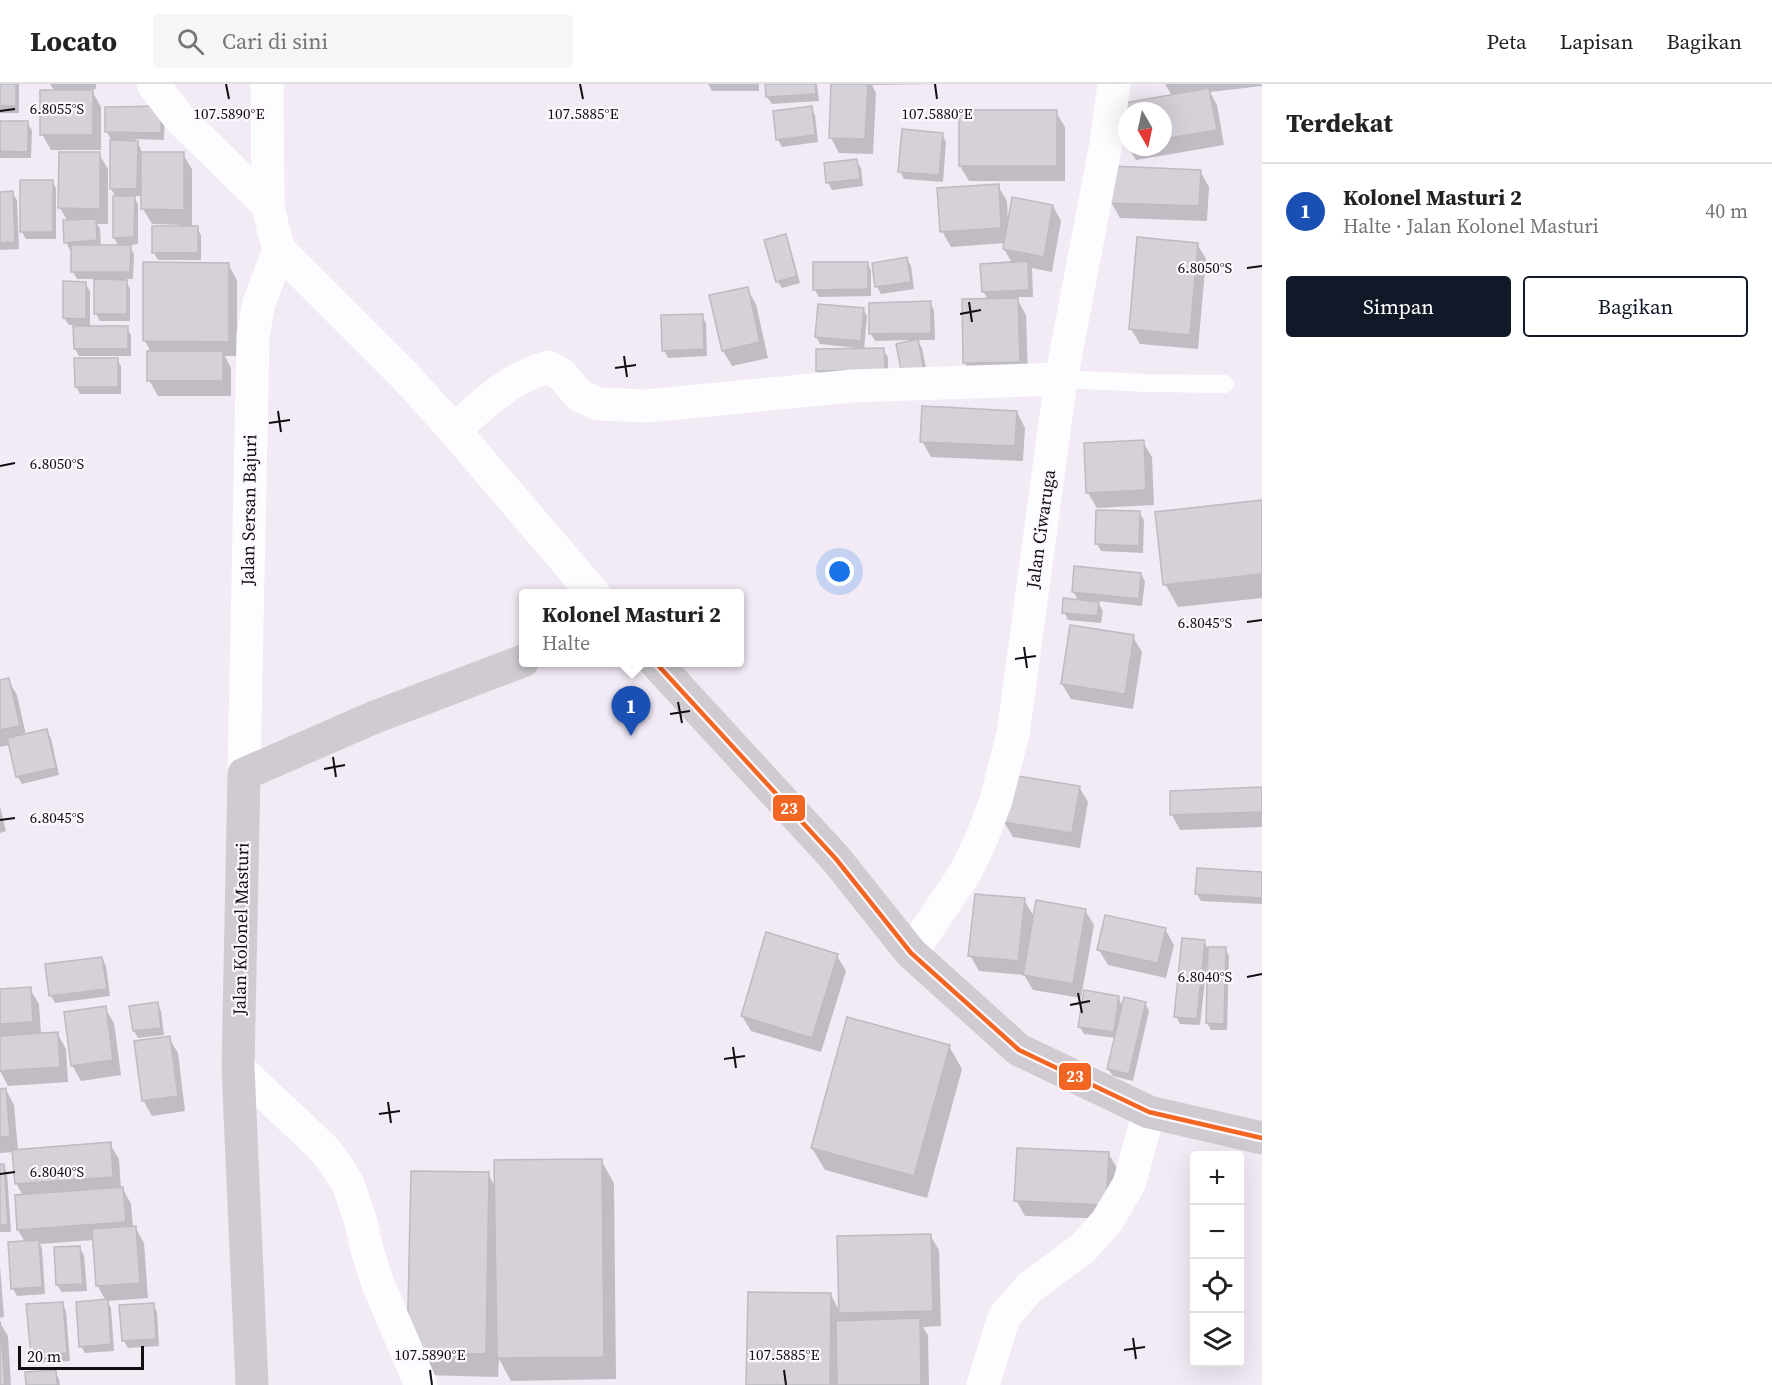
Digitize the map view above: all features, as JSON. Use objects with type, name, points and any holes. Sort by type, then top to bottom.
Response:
[{"type":"main road","points":[[244,774],[375,717],[519,663]]},
{"type":"main road","points":[[659,667],[830,852],[911,953],[1019,1050],[1149,1112],[1262,1138]]},
{"type":"main road","name":"Jalan Kolonel Masturi","points":[[244,774],[238,1068],[252,1385]]},
{"type":"street","points":[[153,84],[179,118],[268,205]]},
{"type":"street","points":[[267,84],[268,205],[279,250],[406,377],[590,589]]},
{"type":"street","name":"Jalan Ciwaruga","points":[[911,953],[943,909],[969,865],[996,800],[1011,745],[1061,379],[1105,149],[1114,84]]},
{"type":"street","name":"Jalan Sersan Bajuri","points":[[244,774],[253,336],[259,303],[279,250]]},
{"type":"street","points":[[454,430],[505,386],[532,372],[548,368],[561,374],[579,395],[598,404],[647,406],[852,386],[1061,379]]},
{"type":"street","points":[[238,1068],[322,1147],[348,1184],[378,1284],[421,1385]]},
{"type":"street","points":[[983,1385],[1004,1317],[1029,1288],[1083,1248],[1107,1221],[1124,1194],[1129,1185],[1149,1112]]},
{"type":"lane","points":[[1061,379],[1126,383],[1225,384]]},
{"type":"building","points":[[0,84],[16,84],[16,106],[0,106]]},
{"type":"building","points":[[765,84],[815,84],[816,94],[766,97]]},
{"type":"building","points":[[831,84],[868,84],[865,139],[829,138]]},
{"type":"building","points":[[1209,88],[1217,130],[1172,138],[1172,102],[1129,102]]},
{"type":"building","points":[[40,90],[93,90],[93,135],[40,135]]},
{"type":"building","points":[[161,106],[161,133],[105,132],[105,107]]},
{"type":"building","points":[[812,106],[815,135],[776,140],[773,111]]},
{"type":"building","points":[[959,110],[1057,110],[1057,166],[959,166]]},
{"type":"building","points":[[0,121],[28,121],[28,152],[0,151]]},
{"type":"building","points":[[902,129],[943,133],[939,175],[898,172]]},
{"type":"building","points":[[110,140],[138,141],[137,189],[110,189]]},
{"type":"building","points":[[59,152],[100,152],[100,209],[58,208]]},
{"type":"building","points":[[141,152],[184,152],[184,210],[141,209]]},
{"type":"building","points":[[857,159],[860,179],[826,183],[824,163]]},
{"type":"building","points":[[1112,166],[1201,170],[1199,206],[1110,203]]},
{"type":"building","points":[[20,180],[53,180],[53,232],[20,232]]},
{"type":"building","points":[[999,184],[1001,228],[940,232],[937,188]]},
{"type":"building","points":[[13,191],[15,242],[0,243],[0,192]]},
{"type":"building","points":[[113,196],[135,196],[134,237],[113,238]]},
{"type":"building","points":[[1012,197],[1053,205],[1044,257],[1003,249]]},
{"type":"building","points":[[96,219],[97,240],[64,243],[63,220]]},
{"type":"building","points":[[152,226],[198,226],[198,253],[152,253]]},
{"type":"building","points":[[786,234],[797,276],[776,282],[764,240]]},
{"type":"building","points":[[1137,237],[1198,243],[1190,335],[1129,329]]},
{"type":"building","points":[[71,245],[131,245],[130,272],[71,272]]},
{"type":"building","points":[[907,257],[911,282],[875,287],[872,263]]},
{"type":"building","points":[[1028,261],[1029,290],[982,292],[980,264]]},
{"type":"building","points":[[143,262],[229,263],[229,342],[143,341]]},
{"type":"building","points":[[813,262],[868,262],[868,289],[813,290]]},
{"type":"building","points":[[94,279],[127,280],[127,314],[94,314]]},
{"type":"building","points":[[63,281],[86,282],[86,319],[63,318]]},
{"type":"building","points":[[748,287],[760,342],[722,351],[709,295]]},
{"type":"building","points":[[1018,298],[1020,362],[963,363],[962,299]]},
{"type":"building","points":[[931,301],[931,333],[869,334],[869,303]]},
{"type":"building","points":[[818,304],[864,308],[861,341],[815,337]]},
{"type":"building","points":[[703,314],[704,349],[662,351],[661,315]]},
{"type":"building","points":[[73,326],[128,326],[128,349],[74,349]]},
{"type":"building","points":[[918,339],[925,376],[903,380],[896,344]]},
{"type":"building","points":[[884,348],[885,370],[816,371],[816,349]]},
{"type":"building","points":[[147,351],[223,351],[223,381],[147,381]]},
{"type":"building","points":[[74,358],[118,358],[118,387],[75,387]]},
{"type":"building","points":[[922,406],[1017,411],[1015,446],[920,442]]},
{"type":"building","points":[[1144,440],[1146,490],[1086,493],[1084,443]]},
{"type":"building","points":[[1262,500],[1262,574],[1163,585],[1155,512]]},
{"type":"building","points":[[1096,510],[1140,511],[1139,546],[1095,544]]},
{"type":"building","points":[[1074,566],[1141,573],[1139,599],[1072,592]]},
{"type":"building","points":[[1063,598],[1099,602],[1097,616],[1062,613]]},
{"type":"building","points":[[1070,625],[1134,635],[1125,694],[1061,684]]},
{"type":"building","points":[[9,678],[20,726],[0,730],[0,680]]},
{"type":"building","points":[[47,729],[56,768],[16,777],[7,738]]},
{"type":"building","points":[[1011,775],[1080,786],[1072,833],[1003,822]]},
{"type":"building","points":[[1262,787],[1262,812],[1170,815],[1170,791]]},
{"type":"building","points":[[1197,868],[1262,872],[1262,898],[1195,894]]},
{"type":"building","points":[[975,894],[1025,898],[1018,961],[968,956]]},
{"type":"building","points":[[1036,900],[1086,909],[1073,984],[1023,975]]},
{"type":"building","points":[[1105,915],[1166,928],[1158,963],[1097,950]]},
{"type":"building","points":[[766,932],[838,954],[812,1038],[741,1016]]},
{"type":"building","points":[[1182,938],[1205,940],[1197,1019],[1174,1017]]},
{"type":"building","points":[[1208,947],[1226,947],[1224,1024],[1206,1023]]},
{"type":"building","points":[[102,957],[107,989],[49,996],[45,964]]},
{"type":"building","points":[[31,987],[33,1022],[0,1024],[0,989]]},
{"type":"building","points":[[1084,990],[1119,996],[1114,1032],[1078,1027]]},
{"type":"building","points":[[1124,997],[1146,1002],[1129,1074],[1107,1069]]},
{"type":"building","points":[[158,1002],[161,1028],[133,1031],[129,1006]]},
{"type":"building","points":[[106,1006],[113,1060],[71,1066],[64,1012]]},
{"type":"building","points":[[847,1017],[950,1045],[914,1176],[811,1148]]},
{"type":"building","points":[[58,1032],[60,1067],[0,1071],[0,1036]]},
{"type":"building","points":[[170,1036],[178,1096],[142,1101],[134,1041]]},
{"type":"building","points":[[6,1088],[10,1136],[0,1137],[0,1089]]},
{"type":"building","points":[[111,1142],[113,1177],[15,1184],[12,1150]]},
{"type":"building","points":[[1017,1148],[1109,1152],[1106,1205],[1014,1201]]},
{"type":"building","points":[[602,1159],[604,1357],[497,1358],[494,1160]]},
{"type":"building","points":[[0,1164],[4,1164],[8,1225],[0,1225]]},
{"type":"building","points":[[411,1171],[489,1172],[486,1354],[407,1353]]},
{"type":"building","points":[[123,1187],[126,1222],[17,1230],[15,1195]]},
{"type":"building","points":[[136,1226],[140,1283],[96,1286],[92,1229]]},
{"type":"building","points":[[931,1234],[933,1311],[839,1313],[837,1236]]},
{"type":"building","points":[[39,1240],[42,1287],[11,1289],[8,1242]]},
{"type":"building","points":[[80,1246],[83,1284],[56,1285],[54,1247]]},
{"type":"building","points":[[748,1292],[831,1293],[830,1385],[746,1385]]},
{"type":"building","points":[[108,1299],[111,1344],[79,1347],[76,1302]]},
{"type":"building","points":[[63,1302],[67,1353],[31,1356],[26,1304]]},
{"type":"building","points":[[154,1303],[156,1339],[122,1341],[119,1305]]},
{"type":"building","points":[[920,1318],[921,1385],[837,1385],[836,1321]]},
{"type":"building","points":[[0,1321],[5,1385],[0,1385]]},
{"type":"building","points":[[56,1370],[57,1385],[26,1385],[25,1372]]},
{"type":"transit line","name":"23","points":[[660,667],[836,859],[911,953],[1019,1050],[1149,1112],[1262,1138]]},
{"type":"place","name":"Kolonel Masturi 2","points":[[631,736]]}]
